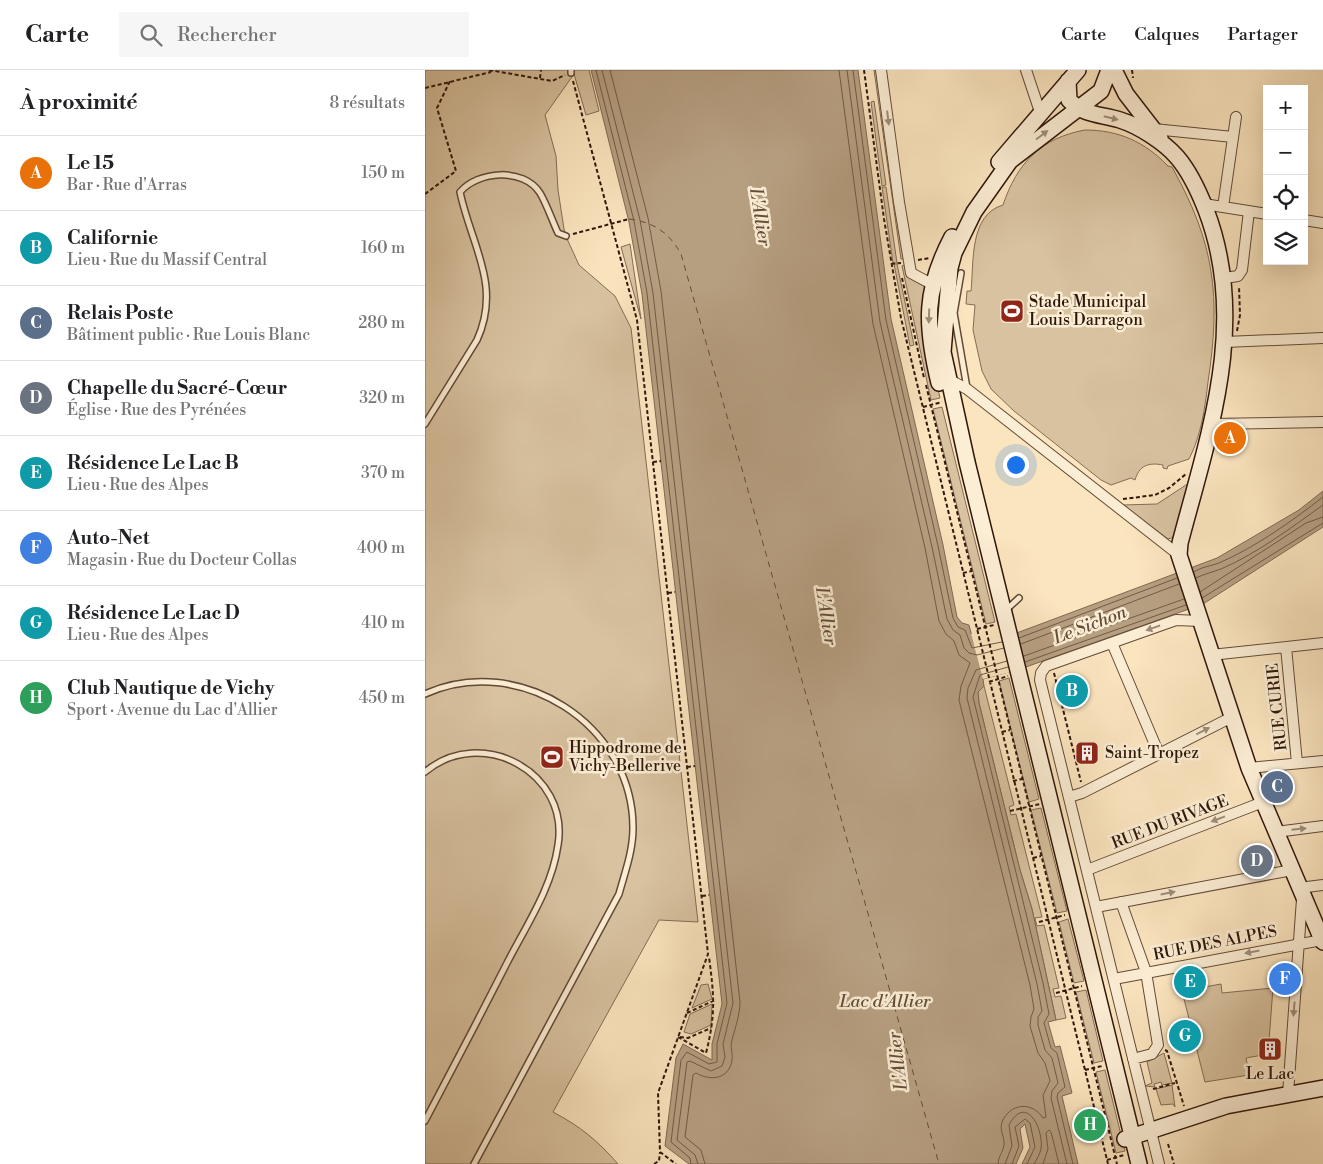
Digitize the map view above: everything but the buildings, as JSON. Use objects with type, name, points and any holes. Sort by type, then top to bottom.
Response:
[{"type":"main road","points":[[1109,70],[1101,91],[1079,110],[1045,133],[1010,161],[970,219],[959,240],[944,337],[947,378],[1012,678],[1123,1137],[1139,1164]]},
{"type":"main road","points":[[1114,70],[1126,94],[1166,147]]},
{"type":"main road","points":[[999,621],[932,353],[929,328],[933,282],[939,262],[967,208],[1002,157],[1073,76]]},
{"type":"main road","points":[[1073,76],[1069,100],[1079,110],[1122,121],[1166,147],[1177,157],[1188,172],[1203,204],[1231,277],[1230,342],[1200,469],[1180,543],[1180,560],[1249,768],[1322,941]]},
{"type":"main road","points":[[1012,678],[1036,805],[1080,986],[1100,1067],[1131,1164]]},
{"type":"main road","points":[[1123,1137],[1151,1132],[1226,1106],[1323,1088]]},
{"type":"street","points":[[881,70],[907,261],[911,273],[933,282],[955,273]]},
{"type":"street","points":[[1026,70],[1040,112]]},
{"type":"street","points":[[1223,207],[1236,117]]},
{"type":"street","points":[[1153,129],[1233,137]]},
{"type":"street","points":[[1203,204],[1263,213]]},
{"type":"street","points":[[1231,277],[1242,270],[1249,211]]},
{"type":"street","points":[[1308,221],[1323,224]]},
{"type":"street","points":[[1230,342],[1323,338]]},
{"type":"street","points":[[947,378],[967,389],[1107,498],[1180,560]]},
{"type":"street","points":[[1211,424],[1323,422]]},
{"type":"street","points":[[1159,1164],[1040,680],[1041,673],[1046,666],[1176,620],[1200,621]]},
{"type":"street","points":[[1112,643],[1159,754]]},
{"type":"street","points":[[1211,656],[1323,643]]},
{"type":"street","name":"RUE CURIE","points":[[1286,647],[1297,763]]},
{"type":"street","points":[[1012,678],[1040,680]]},
{"type":"street","points":[[1069,797],[1082,794],[1232,716]]},
{"type":"street","points":[[1249,768],[1323,761]]},
{"type":"street","name":"RUE DU RIVAGE","points":[[1087,870],[1263,802]]},
{"type":"street","points":[[1276,832],[1323,826]]},
{"type":"street","points":[[1096,907],[1292,870]]},
{"type":"street","points":[[1288,1094],[1287,1086],[1300,943],[1301,891],[1323,885]]},
{"type":"street","points":[[1121,902],[1146,972],[1157,1049],[1152,1054],[1133,1059]]},
{"type":"street","name":"RUE DES ALPES","points":[[1114,979],[1300,943],[1322,941]]},
{"type":"lane","points":[[425,424],[477,340],[483,326],[486,309],[488,292],[486,276],[460,192],[468,183],[479,178],[495,175],[522,178],[539,192],[557,233],[566,236]]},
{"type":"lane","points":[[955,273],[954,313],[967,389]]},
{"type":"lane","points":[[999,621],[1019,598]]},
{"type":"lane","points":[[425,694],[442,686],[480,680],[515,684],[550,697],[577,714],[606,744],[618,765],[628,793],[633,827],[630,858],[619,894],[474,1164]]},
{"type":"lane","points":[[425,772],[447,758],[464,753],[493,754],[512,760],[531,772],[553,801],[559,831],[554,865],[538,905],[425,1120]]},
{"type":"path","points":[[489,70],[552,81],[571,71],[637,320],[708,954],[715,1000],[712,1028],[706,1052],[678,1037]]},
{"type":"path","points":[[540,79],[541,70]]},
{"type":"path","points":[[864,70],[891,264],[908,347],[1108,1164]]},
{"type":"path","points":[[1132,70],[1133,84]]},
{"type":"path","points":[[425,88],[493,71]]},
{"type":"path","points":[[425,194],[456,171],[437,108],[450,81]]},
{"type":"path","points":[[868,102],[877,100]]},
{"type":"path","points":[[880,186],[888,185]]},
{"type":"path","points":[[566,236],[629,219]]},
{"type":"path","points":[[1230,342],[1240,315],[1231,277]]},
{"type":"path","points":[[908,347],[916,345]]},
{"type":"path","points":[[923,407],[944,402]]},
{"type":"path","points":[[653,462],[661,461]]},
{"type":"path","points":[[937,464],[945,462]]},
{"type":"path","points":[[1107,498],[1134,499],[1155,495],[1169,488],[1184,474],[1200,469]]},
{"type":"path","points":[[950,518],[958,516]]},
{"type":"path","points":[[963,573],[972,571]]},
{"type":"path","points":[[668,592],[675,592]]},
{"type":"path","points":[[977,630],[999,621],[1012,678],[1010,730],[1022,779],[1036,805],[1041,856],[1063,916],[1064,949],[1080,986],[1081,1018],[1100,1067],[1102,1103],[1123,1137],[1117,1164]]},
{"type":"path","points":[[989,682],[1012,678]]},
{"type":"path","points":[[1001,732],[1010,730]]},
{"type":"path","points":[[687,767],[695,766]]},
{"type":"path","points":[[1013,781],[1022,779]]},
{"type":"path","points":[[1010,811],[1036,805]]},
{"type":"path","points":[[1033,858],[1041,856]]},
{"type":"path","points":[[702,896],[709,895]]},
{"type":"path","points":[[1039,922],[1063,916]]},
{"type":"path","points":[[1056,951],[1064,949]]},
{"type":"path","points":[[654,1164],[659,1161],[660,1152],[658,1092],[708,954]]},
{"type":"path","points":[[1056,993],[1080,986]]},
{"type":"path","points":[[687,1013],[715,1000]]},
{"type":"path","points":[[1073,1021],[1081,1018]]},
{"type":"path","points":[[678,1037],[688,1038],[712,1028]]},
{"type":"path","points":[[1157,1049],[1167,1051],[1175,1083],[1186,1113]]},
{"type":"path","points":[[1085,1070],[1100,1067]]},
{"type":"path","points":[[1153,1089],[1175,1083]]},
{"type":"path","points":[[1094,1105],[1102,1103]]},
{"type":"path","points":[[1102,1138],[1123,1137]]},
{"type":"path","points":[[1168,1144],[1174,1164]]},
{"type":"path","points":[[660,1152],[676,1164]]},
{"type":"shaded area","name":"Hippodrome de Vichy-Bellerive","points":[[425,70],[589,70],[599,111],[586,115],[574,74],[545,115],[556,156],[558,190],[564,229],[568,241],[579,265],[615,296],[631,328],[698,922],[659,920],[553,1112],[588,1135],[618,1164],[425,1164]]},
{"type":"shaded area","points":[[874,70],[877,70],[904,259],[901,259]]},
{"type":"shaded area","points":[[874,101],[886,185],[882,186],[871,102]]},
{"type":"shaded area","name":"Stade Municipal Louis Darragon","points":[[1085,130],[1109,132],[1131,139],[1150,150],[1168,166],[1172,167],[1198,221],[1206,246],[1214,296],[1212,351],[1202,422],[1189,459],[1168,466],[1167,469],[1163,468],[1163,465],[1153,464],[1145,466],[1139,471],[1135,480],[1131,478],[1111,485],[1101,480],[1014,411],[991,389],[982,371],[973,330],[975,305],[966,304],[967,291],[971,291],[975,241],[984,219],[992,210],[1003,205],[1023,165],[1043,146],[1069,134]]},
{"type":"shaded area","points":[[882,187],[886,187],[897,263],[893,263]]},
{"type":"shaded area","points":[[630,244],[641,319],[621,247]]},
{"type":"shaded area","points":[[894,264],[897,264],[914,345],[910,346]]},
{"type":"shaded area","points":[[905,265],[908,277],[925,287],[927,291],[928,347],[940,398],[931,400],[902,266]]},
{"type":"shaded area","points":[[942,407],[995,622],[986,624],[933,409]]},
{"type":"shaded area","points":[[1192,481],[1174,537],[1168,539],[1123,505],[1157,504]]},
{"type":"shaded area","points":[[1009,678],[1039,799],[1029,802],[999,681]]},
{"type":"shaded area","points":[[984,686],[1014,805],[1009,807],[1011,815],[1016,814],[1042,917],[1035,918],[1037,926],[1044,925],[1059,988],[1053,989],[1055,997],[1061,996],[1066,1018],[1056,1020],[1032,909],[1020,870],[979,703],[978,691]]},
{"type":"shaded area","points":[[1041,808],[1067,911],[1057,913],[1031,810]]},
{"type":"shaded area","points":[[1068,919],[1084,981],[1074,983],[1059,922]]},
{"type":"shaded area","points":[[708,984],[712,999],[692,1008],[701,985]]},
{"type":"shaded area","points":[[1221,984],[1222,993],[1273,988],[1268,1054],[1246,1058],[1249,1075],[1205,1082],[1182,991]]},
{"type":"shaded area","points":[[1086,990],[1103,1061],[1094,1063],[1076,992]]},
{"type":"shaded area","points":[[712,1004],[711,1025],[691,1034],[684,1032],[690,1014]]},
{"type":"shaded area","points":[[1164,1053],[1172,1083],[1162,1085],[1161,1082],[1154,1084],[1155,1087],[1145,1086],[1152,1083],[1147,1062]]},
{"type":"shaded area","points":[[1105,1070],[1125,1151],[1116,1153],[1096,1072]]},
{"type":"shaded area","points":[[1172,1085],[1175,1107],[1173,1104],[1161,1105],[1156,1089]]},
{"type":"water","name":"Lac d'Allier","points":[[591,70],[858,70],[891,319],[943,545],[957,617],[962,623],[969,625],[974,644],[1014,634],[1217,558],[1299,510],[1323,491],[1323,527],[1203,604],[1023,668],[983,679],[984,686],[978,692],[979,703],[1020,870],[1032,909],[1056,1020],[1048,1022],[1055,1047],[1060,1046],[1072,1093],[1062,1096],[1078,1164],[1022,1164],[1030,1147],[1025,1124],[1020,1129],[1023,1148],[1016,1164],[689,1164],[665,1146],[676,1058],[683,1044],[712,1060],[712,1044],[722,1004],[642,294],[629,222]]},
{"type":"pier","points":[[1014,632],[1023,669],[983,679],[971,634],[974,634],[976,641]]},
{"type":"ferry route","points":[[629,219],[638,220],[659,229],[666,234],[681,254],[939,1164]]},
{"type":"place","name":"Stade Municipal Louis Darragon","points":[[1012,311]]},
{"type":"place","name":"Le 15","points":[[1230,438]]},
{"type":"place","name":"Californie","points":[[1072,691]]},
{"type":"place","name":"Saint-Tropez","points":[[1087,753]]},
{"type":"place","name":"Hippodrome de Vichy-Bellerive","points":[[552,757]]},
{"type":"place","name":"Relais Poste","points":[[1277,787]]},
{"type":"place","name":"Chapelle du Sacré-Cœur","points":[[1257,861]]},
{"type":"place","name":"Auto-Net","points":[[1285,979]]},
{"type":"place","name":"Résidence Le Lac B","points":[[1190,982]]},
{"type":"place","name":"Résidence Le Lac D","points":[[1185,1036]]},
{"type":"place","name":"Le Lac","points":[[1270,1049]]},
{"type":"place","name":"Club Nautique de Vichy","points":[[1090,1125]]},
{"type":"water label","name":"L'Allier","points":[[760,217]]},
{"type":"water label","name":"L'Allier","points":[[826,616]]},
{"type":"water label","name":"Le Sichon","points":[[1090,625]]},
{"type":"water label","name":"L'Allier","points":[[898,1061]]}]
